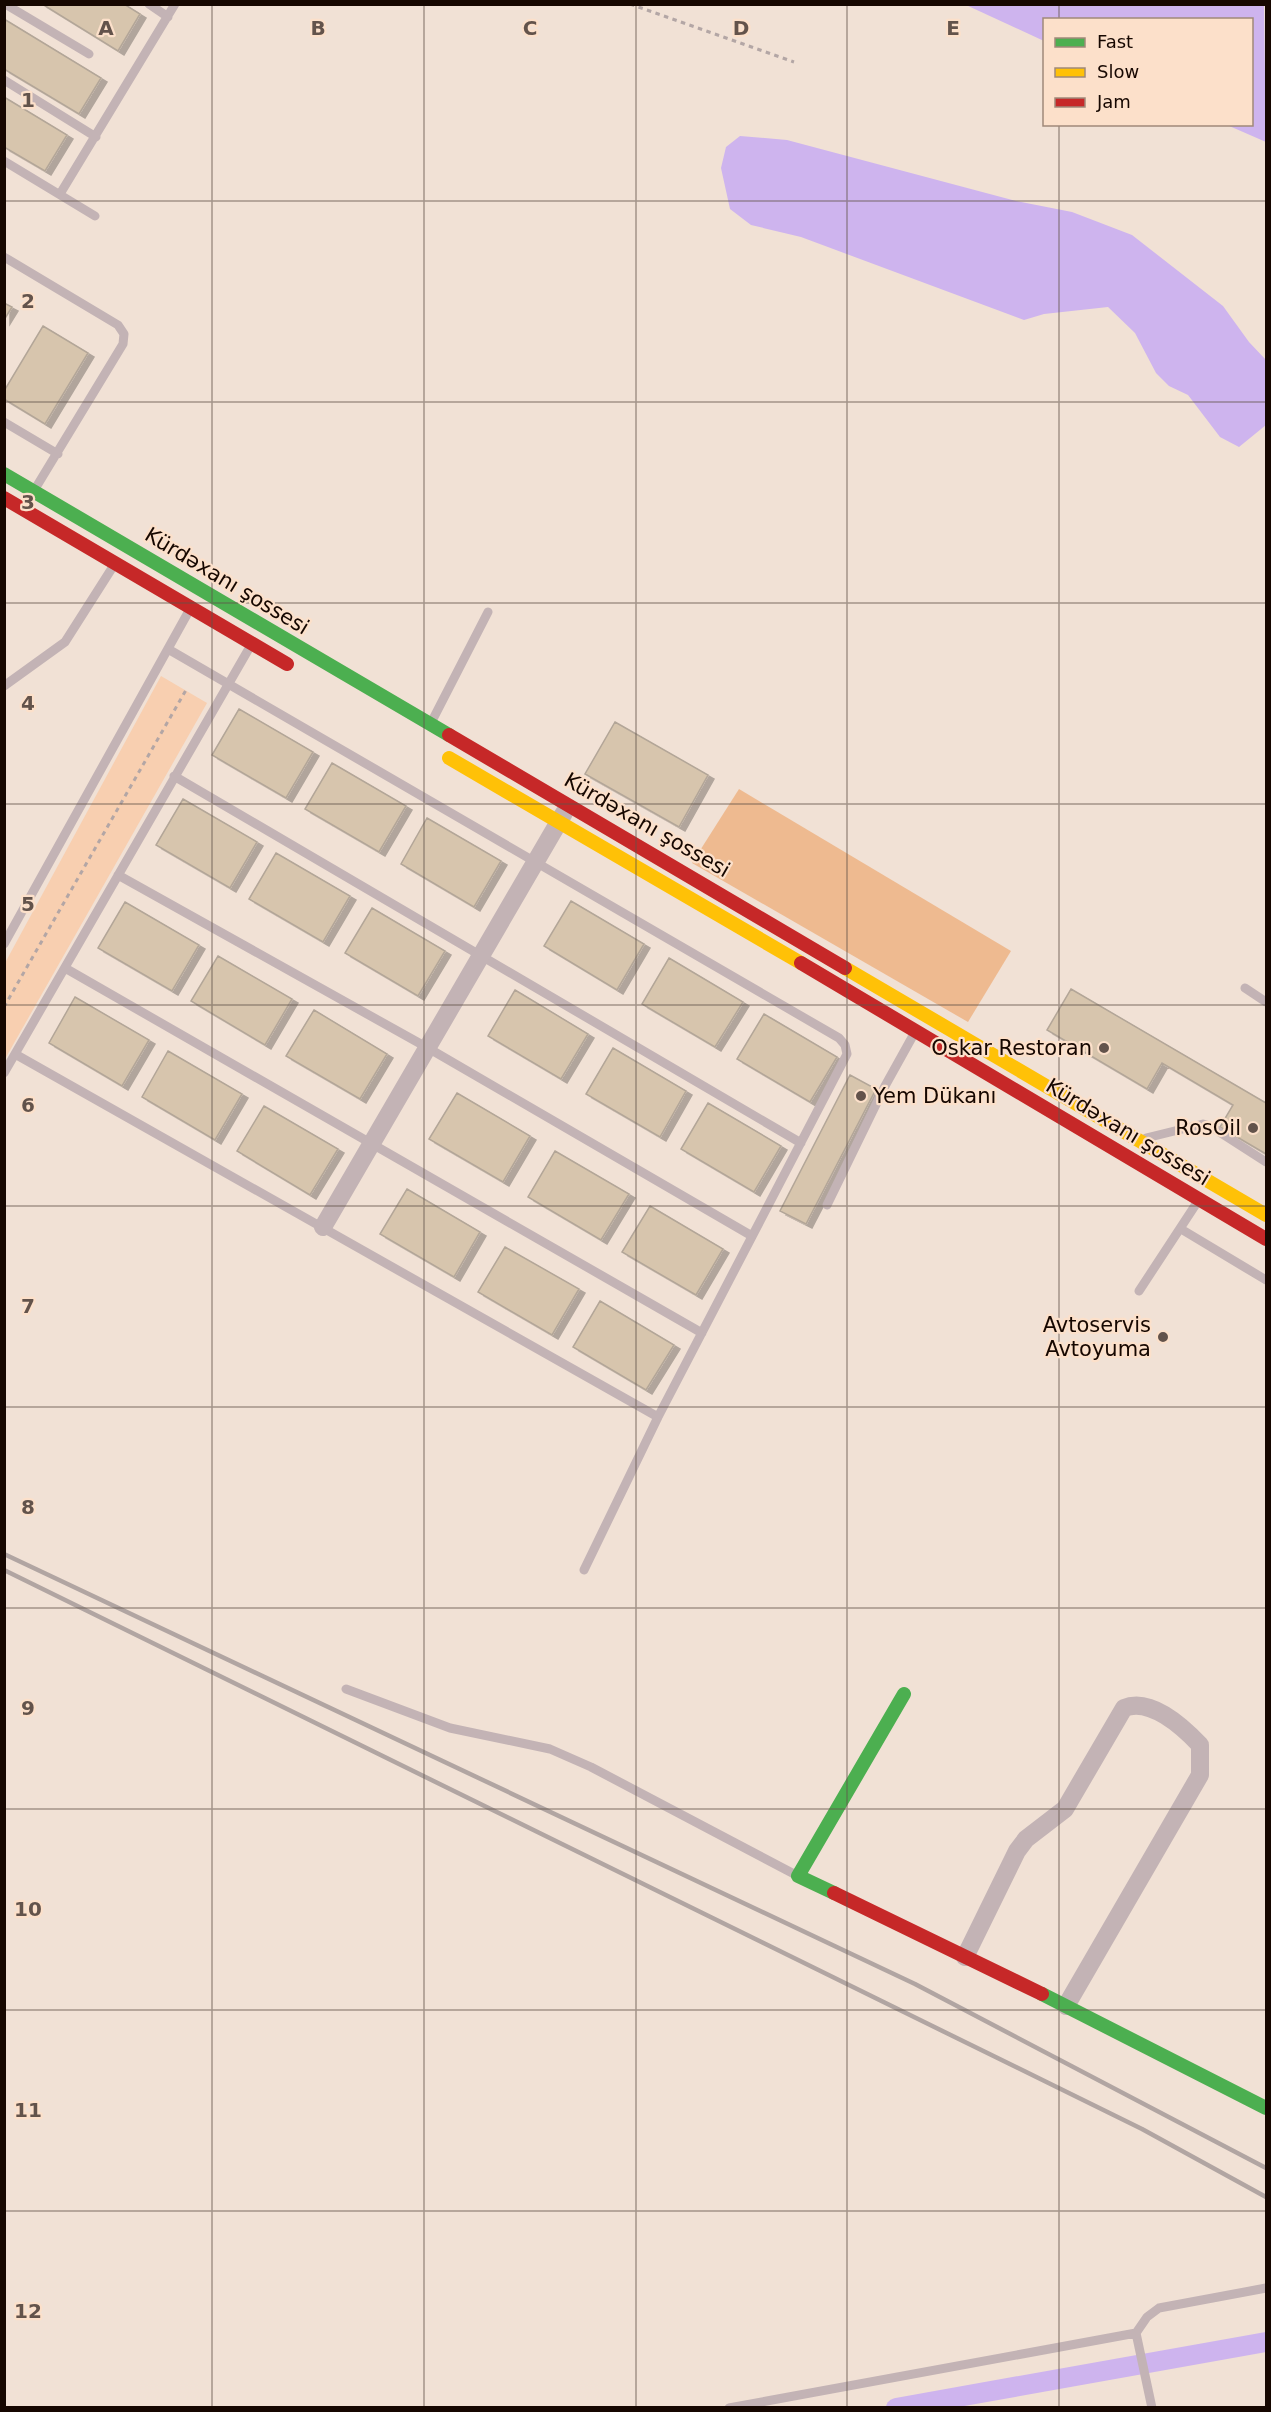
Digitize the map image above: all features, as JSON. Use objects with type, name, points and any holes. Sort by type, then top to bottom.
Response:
[{"type":"main road","name":"Kürdəxanı şossesi","points":[[4,474],[429,726],[569,804],[1266,1215]]},
{"type":"main road","name":"Kürdəxanı şossesi","points":[[4,498],[301,672]]},
{"type":"main road","name":"Kürdəxanı şossesi","points":[[440,753],[916,1030],[1266,1239]]},
{"type":"main road","points":[[904,1694],[798,1876],[1066,2006],[1266,2108]]},
{"type":"street","points":[[323,1227],[569,804]]},
{"type":"street","points":[[965,1957],[1017,1851],[1026,1839],[1065,1809],[1124,1708],[1134,1703],[1148,1707],[1185,1730],[1200,1745],[1200,1774],[1066,2006]]},
{"type":"lane","points":[[5,4],[89,54]]},
{"type":"lane","points":[[148,4],[168,17]]},
{"type":"lane","points":[[60,194],[176,4]]},
{"type":"lane","points":[[4,80],[96,137]]},
{"type":"lane","points":[[4,161],[95,216]]},
{"type":"lane","points":[[4,257],[118,325],[124,334],[123,344],[34,491]]},
{"type":"lane","points":[[4,422],[57,454]]},
{"type":"lane","points":[[4,686],[64,642],[115,562]]},
{"type":"lane","points":[[4,944],[192,607]]},
{"type":"lane","points":[[429,726],[488,612]]},
{"type":"lane","points":[[4,1073],[252,643]]},
{"type":"lane","points":[[168,649],[537,861],[839,1038],[845,1044],[847,1054],[658,1417],[584,1570]]},
{"type":"lane","points":[[174,776],[801,1143]]},
{"type":"lane","points":[[118,875],[428,1048],[752,1236]]},
{"type":"lane","points":[[65,968],[702,1333]]},
{"type":"lane","points":[[1245,988],[1266,1002]]},
{"type":"lane","points":[[827,1205],[885,1086],[916,1030]]},
{"type":"lane","points":[[15,1054],[658,1417]]},
{"type":"lane","points":[[1140,1140],[1203,1125],[1210,1126],[1266,1162]]},
{"type":"lane","points":[[1139,1292],[1200,1199]]},
{"type":"lane","points":[[1180,1229],[1266,1280]]},
{"type":"lane","points":[[346,1689],[450,1728],[550,1749],[591,1767],[798,1876]]},
{"type":"lane","points":[[1152,2408],[1144,2380],[1136,2333],[1147,2317],[1159,2308],[1266,2288]]},
{"type":"lane","points":[[729,2408],[1136,2333]]},
{"type":"path","points":[[630,4],[794,62]]},
{"type":"path","points":[[4,1007],[186,690]]},
{"type":"shaded area","points":[[966,5],[1264,5],[1266,142],[1229,126],[1253,126],[1253,18],[1043,18],[1043,41]]},
{"type":"shaded area","points":[[740,136],[787,140],[1016,201],[1072,212],[1132,235],[1223,306],[1249,342],[1266,360],[1266,425],[1239,447],[1220,437],[1188,395],[1169,386],[1156,373],[1135,333],[1108,307],[1044,314],[1024,320],[801,237],[751,225],[730,209],[721,168],[726,147]]},
{"type":"shaded area","points":[[161,676],[207,703],[5,1059],[5,963]]},
{"type":"shaded area","points":[[739,789],[1011,951],[968,1022],[692,863]]},
{"type":"building","points":[[42,4],[124,4],[140,14],[118,51]]},
{"type":"building","points":[[4,19],[101,78],[79,114],[4,69]]},
{"type":"building","points":[[4,97],[67,135],[45,171],[4,147]]},
{"type":"building","points":[[4,303],[12,307],[4,320]]},
{"type":"building","points":[[43,326],[88,353],[45,424],[4,399],[4,391]]},
{"type":"building","points":[[239,709],[313,752],[286,798],[212,755]]},
{"type":"building","points":[[615,722],[708,775],[679,827],[585,774]]},
{"type":"building","points":[[332,763],[406,806],[379,852],[305,809]]},
{"type":"building","points":[[183,799],[257,842],[230,888],[156,845]]},
{"type":"building","points":[[427,818],[501,861],[474,907],[401,864]]},
{"type":"building","points":[[276,853],[350,896],[323,942],[249,899]]},
{"type":"building","points":[[571,901],[644,944],[617,990],[544,946]]},
{"type":"building","points":[[125,902],[199,945],[172,991],[98,948]]},
{"type":"building","points":[[372,908],[445,951],[418,996],[345,953]]},
{"type":"building","points":[[218,956],[292,999],[265,1045],[191,1001]]},
{"type":"building","points":[[669,958],[743,1002],[715,1047],[642,1004]]},
{"type":"building","points":[[1071,989],[1266,1103],[1266,1154],[1220,1127],[1233,1105],[1162,1063],[1147,1089],[1047,1030]]},
{"type":"building","points":[[515,990],[588,1034],[561,1079],[488,1036]]},
{"type":"building","points":[[75,997],[149,1040],[122,1086],[49,1043]]},
{"type":"building","points":[[314,1010],[387,1054],[360,1099],[286,1056]]},
{"type":"building","points":[[764,1014],[837,1057],[810,1102],[737,1059]]},
{"type":"building","points":[[613,1048],[686,1091],[660,1137],[586,1094]]},
{"type":"building","points":[[168,1051],[242,1094],[215,1140],[142,1097]]},
{"type":"building","points":[[850,1075],[876,1089],[806,1224],[780,1211]]},
{"type":"building","points":[[457,1093],[530,1136],[503,1182],[429,1139]]},
{"type":"building","points":[[708,1103],[781,1146],[754,1192],[681,1149]]},
{"type":"building","points":[[264,1106],[338,1149],[310,1195],[237,1151]]},
{"type":"building","points":[[555,1151],[629,1194],[601,1240],[528,1197]]},
{"type":"building","points":[[407,1189],[480,1232],[454,1277],[380,1234]]},
{"type":"building","points":[[650,1206],[723,1249],[696,1295],[622,1252]]},
{"type":"building","points":[[505,1247],[579,1289],[552,1335],[478,1292]]},
{"type":"building","points":[[600,1301],[674,1345],[646,1390],[573,1347]]},
{"type":"waterway","points":[[896,2408],[1266,2342]]},
{"type":"railway","points":[[4,1554],[915,1984],[1266,2168]]},
{"type":"railway","points":[[4,1570],[1142,2129],[1266,2197]]},
{"type":"traffic: fast","points":[[4,474],[449,735]]},
{"type":"traffic: fast","points":[[834,1893],[798,1876],[904,1694]]},
{"type":"traffic: fast","points":[[1042,1994],[1266,2108]]},
{"type":"traffic: slow","points":[[449,758],[801,963]]},
{"type":"traffic: slow","points":[[845,968],[1266,1215]]},
{"type":"traffic: jam","points":[[4,498],[287,664]]},
{"type":"traffic: jam","points":[[449,735],[845,968]]},
{"type":"traffic: jam","points":[[801,963],[1266,1239]]},
{"type":"traffic: jam","points":[[834,1893],[1042,1994]]},
{"type":"place","name":"Oskar Restoran","points":[[1104,1048]]},
{"type":"place","name":"Yem Dükanı","points":[[861,1096]]},
{"type":"place","name":"RosOil","points":[[1253,1128]]},
{"type":"place","name":"Avtoservis Avtoyuma","points":[[1163,1337]]}]
